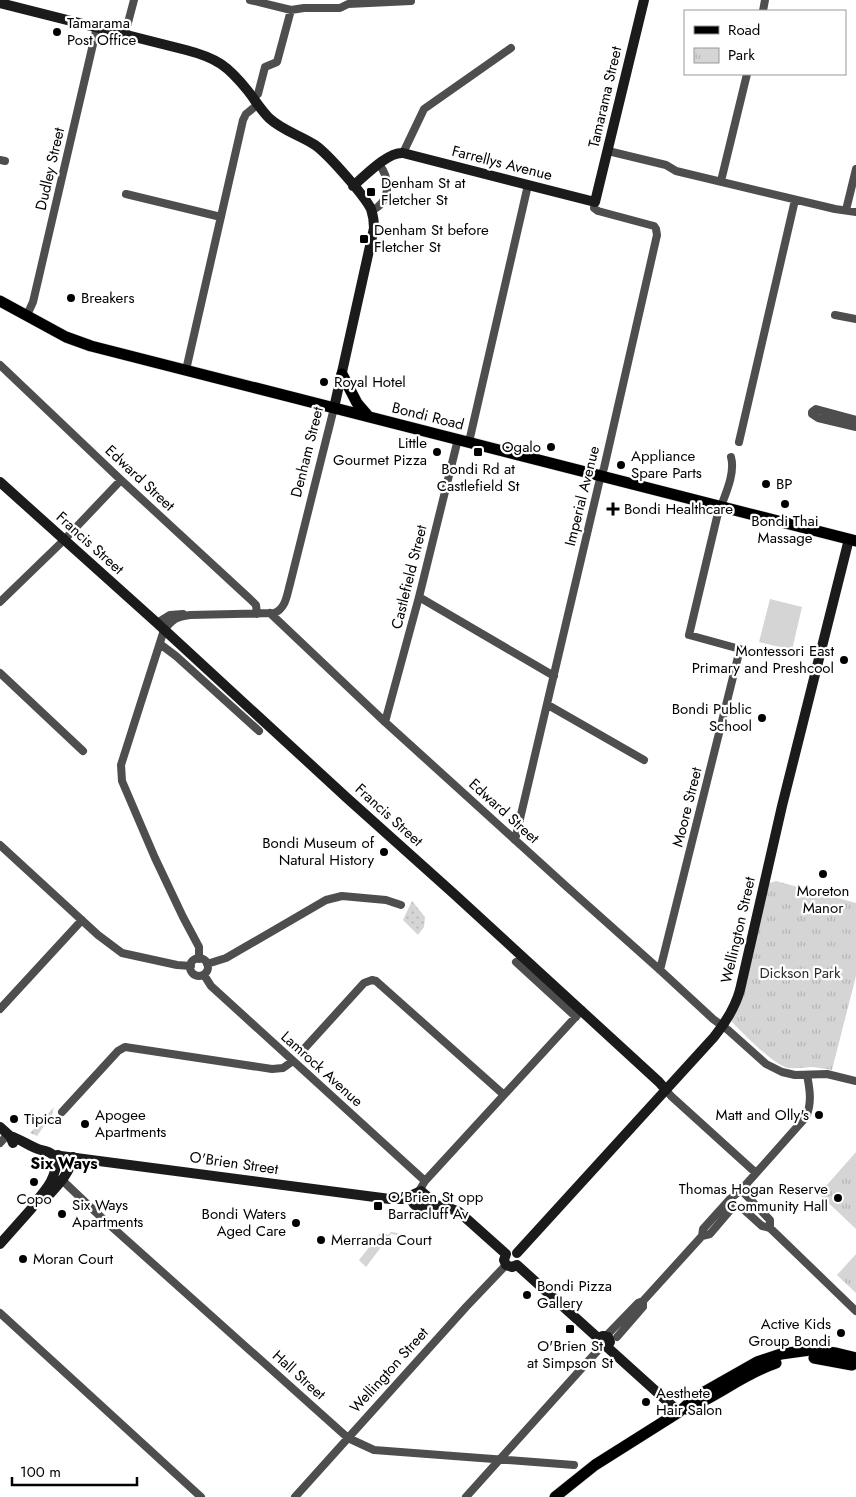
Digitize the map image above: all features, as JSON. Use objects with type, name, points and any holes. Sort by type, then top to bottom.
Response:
[{"type":"main road","name":"Bondi Road","points":[[0,301],[80,343],[852,540]]},
{"type":"main road","points":[[342,374],[357,403],[369,417]]},
{"type":"main road","points":[[555,1497],[595,1465],[679,1412],[697,1396],[745,1368],[771,1357],[790,1352],[810,1350],[856,1358]]},
{"type":"main road","points":[[679,1412],[701,1404],[753,1373],[778,1362],[816,1358],[856,1366]]},
{"type":"street","points":[[125,34],[134,0]]},
{"type":"street","points":[[250,0],[291,10],[340,8],[348,4],[410,1]]},
{"type":"street","name":"Tamarama Street","points":[[595,202],[644,0]]},
{"type":"street","points":[[1,6],[125,34],[215,59],[237,78],[269,118],[280,127],[309,141],[320,149],[353,186],[371,211],[383,203],[387,190],[387,176],[379,164]]},
{"type":"street","points":[[186,370],[243,120],[258,94],[264,67],[277,62],[291,10]]},
{"type":"street","name":"Dudley Street","points":[[27,315],[33,302],[97,28]]},
{"type":"street","points":[[353,186],[379,164],[394,154],[403,152],[424,109],[511,48]]},
{"type":"street","points":[[721,181],[747,75]]},
{"type":"street","points":[[608,151],[666,165],[676,171],[835,210],[856,212]]},
{"type":"street","name":"Farrellys Avenue","points":[[403,152],[595,202]]},
{"type":"street","points":[[846,210],[856,168]]},
{"type":"street","name":"Castlefield Street","points":[[385,722],[418,597],[464,440],[528,185]]},
{"type":"street","points":[[126,194],[221,217]]},
{"type":"street","points":[[739,442],[795,200]]},
{"type":"street","name":"Imperial Avenue","points":[[515,840],[598,486],[604,468],[657,232],[654,226],[598,211],[594,208],[595,202]]},
{"type":"street","name":"Denham Street","points":[[270,613],[278,612],[286,601],[334,408],[373,234],[374,222],[371,211]]},
{"type":"street","points":[[835,315],[856,320]]},
{"type":"street","name":"Edward Street","points":[[0,365],[250,599],[256,605],[257,614]]},
{"type":"street","points":[[856,420],[816,409],[812,412],[818,418],[856,427]]},
{"type":"street","points":[[721,507],[725,499],[732,469],[733,462],[731,456]]},
{"type":"street","points":[[0,602],[64,540],[121,480]]},
{"type":"street","name":"Francis Street","points":[[0,482],[453,893],[579,1013]]},
{"type":"street","name":"Moore Street","points":[[660,970],[740,649],[689,635],[721,507]]},
{"type":"street","name":"Wellington Street","points":[[517,1253],[723,1026],[734,1006],[740,990],[782,806],[852,540]]},
{"type":"street","points":[[418,597],[554,676]]},
{"type":"street","points":[[199,959],[199,947],[155,858],[122,781],[121,765],[160,644],[160,626],[177,617],[190,615],[270,613]]},
{"type":"street","name":"Edward Street","points":[[270,613],[385,722],[713,1020],[723,1026],[771,1067],[790,1074],[827,1074],[856,1081]]},
{"type":"street","points":[[160,644],[176,656],[259,731]]},
{"type":"street","points":[[0,673],[83,751]]},
{"type":"street","points":[[548,704],[644,760]]},
{"type":"street","points":[[0,845],[98,935],[122,953],[190,966]]},
{"type":"street","points":[[207,964],[226,958],[326,900],[342,896],[386,900],[401,905]]},
{"type":"street","points":[[0,1009],[82,920]]},
{"type":"street","points":[[204,960],[207,964],[207,970],[204,975],[194,975],[190,966],[194,961],[204,960]]},
{"type":"street","name":"Francis Street","points":[[516,962],[661,1083],[670,1096],[756,1173]]},
{"type":"street","name":"Lamrock Avenue","points":[[204,975],[211,986],[425,1181]]},
{"type":"street","points":[[303,1050],[364,983],[372,980],[376,981],[503,1094]]},
{"type":"street","points":[[419,1191],[427,1196],[426,1203],[422,1207],[413,1203],[414,1194],[419,1191],[425,1181],[503,1094],[579,1013]]},
{"type":"street","points":[[62,1112],[118,1051],[125,1047],[272,1069],[284,1068],[294,1061]]},
{"type":"street","points":[[702,1236],[703,1229],[730,1199],[741,1190],[806,1117],[810,1109],[811,1099],[807,1075]]},
{"type":"street","points":[[0,1127],[9,1135],[0,1143]]},
{"type":"street","name":"O'Brien Street","points":[[9,1135],[55,1155],[390,1199],[412,1199]]},
{"type":"street","points":[[0,1244],[51,1185],[56,1170],[55,1155]]},
{"type":"street","points":[[32,1208],[37,1207],[62,1180],[72,1164],[73,1157]]},
{"type":"street","name":"Hall Street","points":[[62,1180],[110,1226],[348,1438],[374,1450],[574,1465]]},
{"type":"street","points":[[741,1190],[770,1220],[770,1228]]},
{"type":"street","points":[[426,1203],[459,1212],[506,1254]]},
{"type":"street","points":[[466,1497],[638,1303],[643,1301],[702,1236],[710,1234],[733,1207],[741,1207],[762,1226],[770,1228],[856,1311]]},
{"type":"street","points":[[512,1265],[520,1261],[517,1253],[511,1251],[506,1254],[504,1260],[603,1342],[679,1412]]},
{"type":"street","name":"Wellington Street","points":[[295,1497],[466,1307],[512,1265]]},
{"type":"street","points":[[617,1337],[643,1307],[643,1301]]},
{"type":"street","points":[[0,1313],[200,1497]]},
{"type":"green space","points":[[770,599],[802,607],[792,650],[759,642]]},
{"type":"green space","name":"Dickson Park","points":[[776,881],[856,903],[856,976],[832,1070],[813,1067],[785,1067],[763,1052],[728,1018],[763,885]]},
{"type":"green space","points":[[412,901],[425,917],[424,927],[418,935],[403,920]]},
{"type":"green space","points":[[836,926],[844,933],[837,941],[829,934]]},
{"type":"green space","points":[[54,1107],[52,1114],[58,1122],[44,1126],[37,1136],[30,1133]]},
{"type":"green space","points":[[856,1152],[856,1229],[819,1194]]},
{"type":"green space","points":[[382,1231],[388,1235],[391,1232],[398,1233],[397,1235],[391,1234],[366,1267],[359,1260]]},
{"type":"green space","points":[[856,1254],[856,1293],[837,1275]]},
{"type":"place","name":"Tamarama Post Office","points":[[57,32]]},
{"type":"place","name":"Denham St at Fletcher St","points":[[371,192]]},
{"type":"place","name":"Denham St before Fletcher St","points":[[364,239]]},
{"type":"place","name":"Breakers","points":[[71,298]]},
{"type":"place","name":"Royal Hotel","points":[[324,382]]},
{"type":"place","name":"Ogalo","points":[[551,447]]},
{"type":"place","name":"Little Gourmet Pizza","points":[[437,452]]},
{"type":"place","name":"Bondi Rd at Castlefield St","points":[[478,452]]},
{"type":"place","name":"Appliance Spare Parts","points":[[621,465]]},
{"type":"place","name":"BP","points":[[766,484]]},
{"type":"place","name":"Bondi Thai Massage","points":[[785,504]]},
{"type":"place","name":"Bondi Healthcare","points":[[613,509]]},
{"type":"place","name":"Montessori East Primary and Preshcool","points":[[844,660]]},
{"type":"place","name":"Bondi Public School","points":[[762,718]]},
{"type":"place","name":"Bondi Museum of Natural History","points":[[384,852]]},
{"type":"place","name":"Moreton Manor","points":[[823,874]]},
{"type":"place","name":"Matt and Olly's","points":[[819,1115]]},
{"type":"place","name":"Tipica","points":[[14,1119]]},
{"type":"place","name":"Apogee Apartments","points":[[85,1124]]},
{"type":"place","name":"Copo","points":[[34,1182]]},
{"type":"place","name":"Thomas Hogan Reserve Community Hall","points":[[838,1198]]},
{"type":"place","name":"O'Brien St opp Barracluff Av","points":[[378,1206]]},
{"type":"place","name":"Six Ways Apartments","points":[[62,1214]]},
{"type":"place","name":"Bondi Waters Aged Care","points":[[296,1223]]},
{"type":"place","name":"Merranda Court","points":[[321,1240]]},
{"type":"place","name":"Moran Court","points":[[23,1259]]},
{"type":"place","name":"Bondi Pizza Gallery","points":[[527,1295]]},
{"type":"place","name":"O'Brien St at Simpson St","points":[[570,1329]]},
{"type":"place","name":"Active Kids Group Bondi","points":[[841,1333]]},
{"type":"place","name":"Aesthete Hair Salon","points":[[646,1402]]},
{"type":"district","name":"Six Ways","points":[[64,1163]]}]
